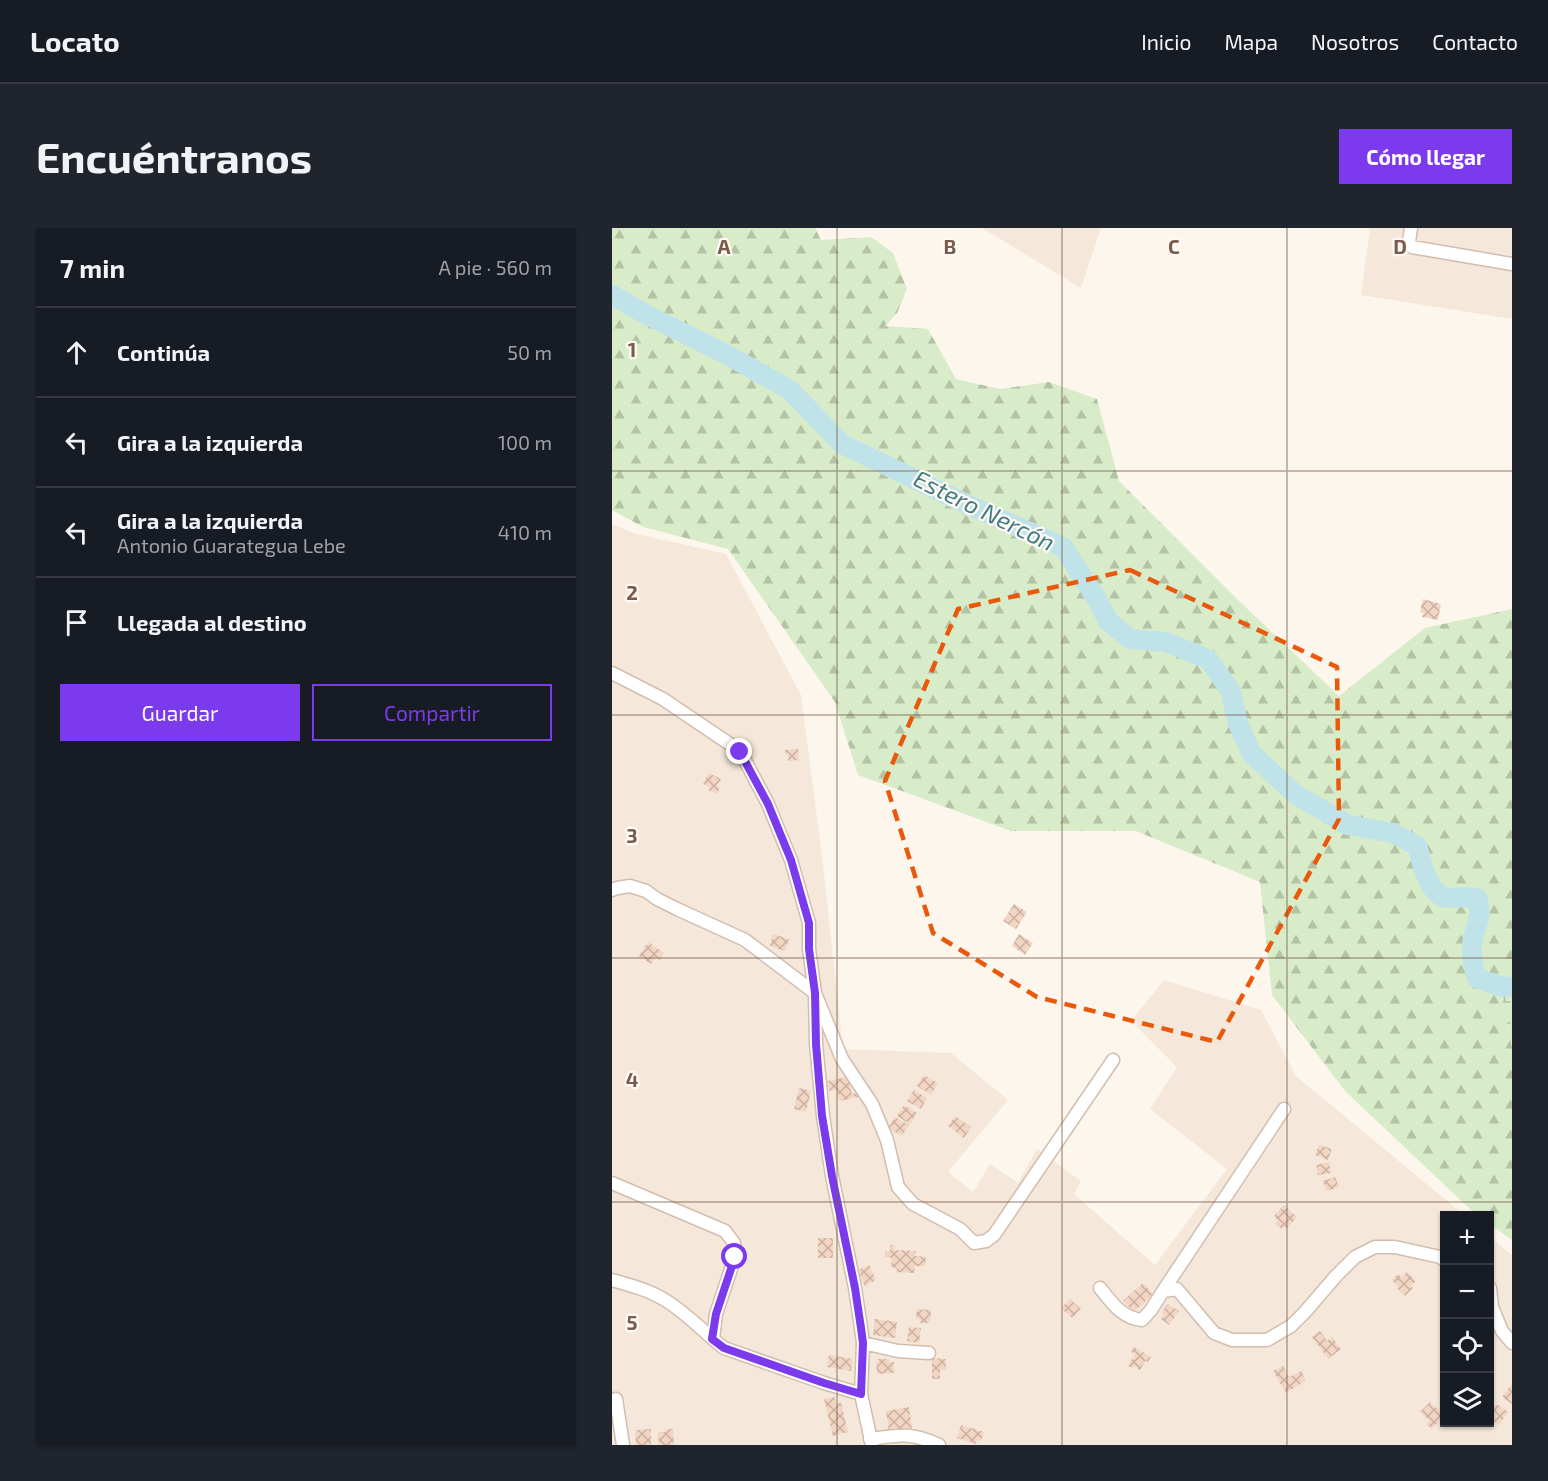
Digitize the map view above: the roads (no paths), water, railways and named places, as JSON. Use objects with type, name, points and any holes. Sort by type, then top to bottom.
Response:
[{"type":"street","points":[[1411,228],[1409,242],[1412,247],[1512,264]]},
{"type":"street","points":[[612,673],[663,699],[740,752],[768,804],[791,860],[809,923],[822,1116],[855,1288],[863,1343],[861,1394],[871,1442],[902,1434],[924,1437],[939,1445]]},
{"type":"street","points":[[612,890],[630,886],[646,891],[677,909],[745,940],[815,993],[842,1059],[872,1104],[887,1140],[898,1187],[913,1204],[960,1229],[974,1243],[986,1241],[994,1235],[1113,1060]]},
{"type":"street","points":[[1100,1288],[1120,1312],[1142,1320],[1151,1310],[1284,1109]]},
{"type":"street","points":[[612,1183],[725,1231],[734,1243],[735,1257],[716,1314],[712,1339]]},
{"type":"street","points":[[1163,1291],[1177,1289],[1214,1333],[1232,1340],[1267,1340],[1291,1326],[1355,1257],[1375,1247],[1395,1247],[1440,1257]]},
{"type":"street","points":[[612,1280],[663,1299],[683,1312],[724,1348],[861,1394]]},
{"type":"street","points":[[1494,1312],[1502,1331],[1512,1344]]},
{"type":"street","points":[[863,1343],[898,1351],[929,1353]]},
{"type":"street","points":[[616,1399],[622,1445]]},
{"type":"waterway","name":"Estero Nercón","points":[[612,295],[790,390],[842,444],[962,502],[1063,547],[1098,601],[1108,621],[1130,639],[1166,642],[1208,659],[1230,690],[1238,723],[1251,753],[1295,794],[1348,825],[1393,833],[1417,846],[1427,877],[1435,891],[1441,896],[1477,898],[1479,917],[1472,949],[1477,978],[1499,986],[1512,987]]}]
